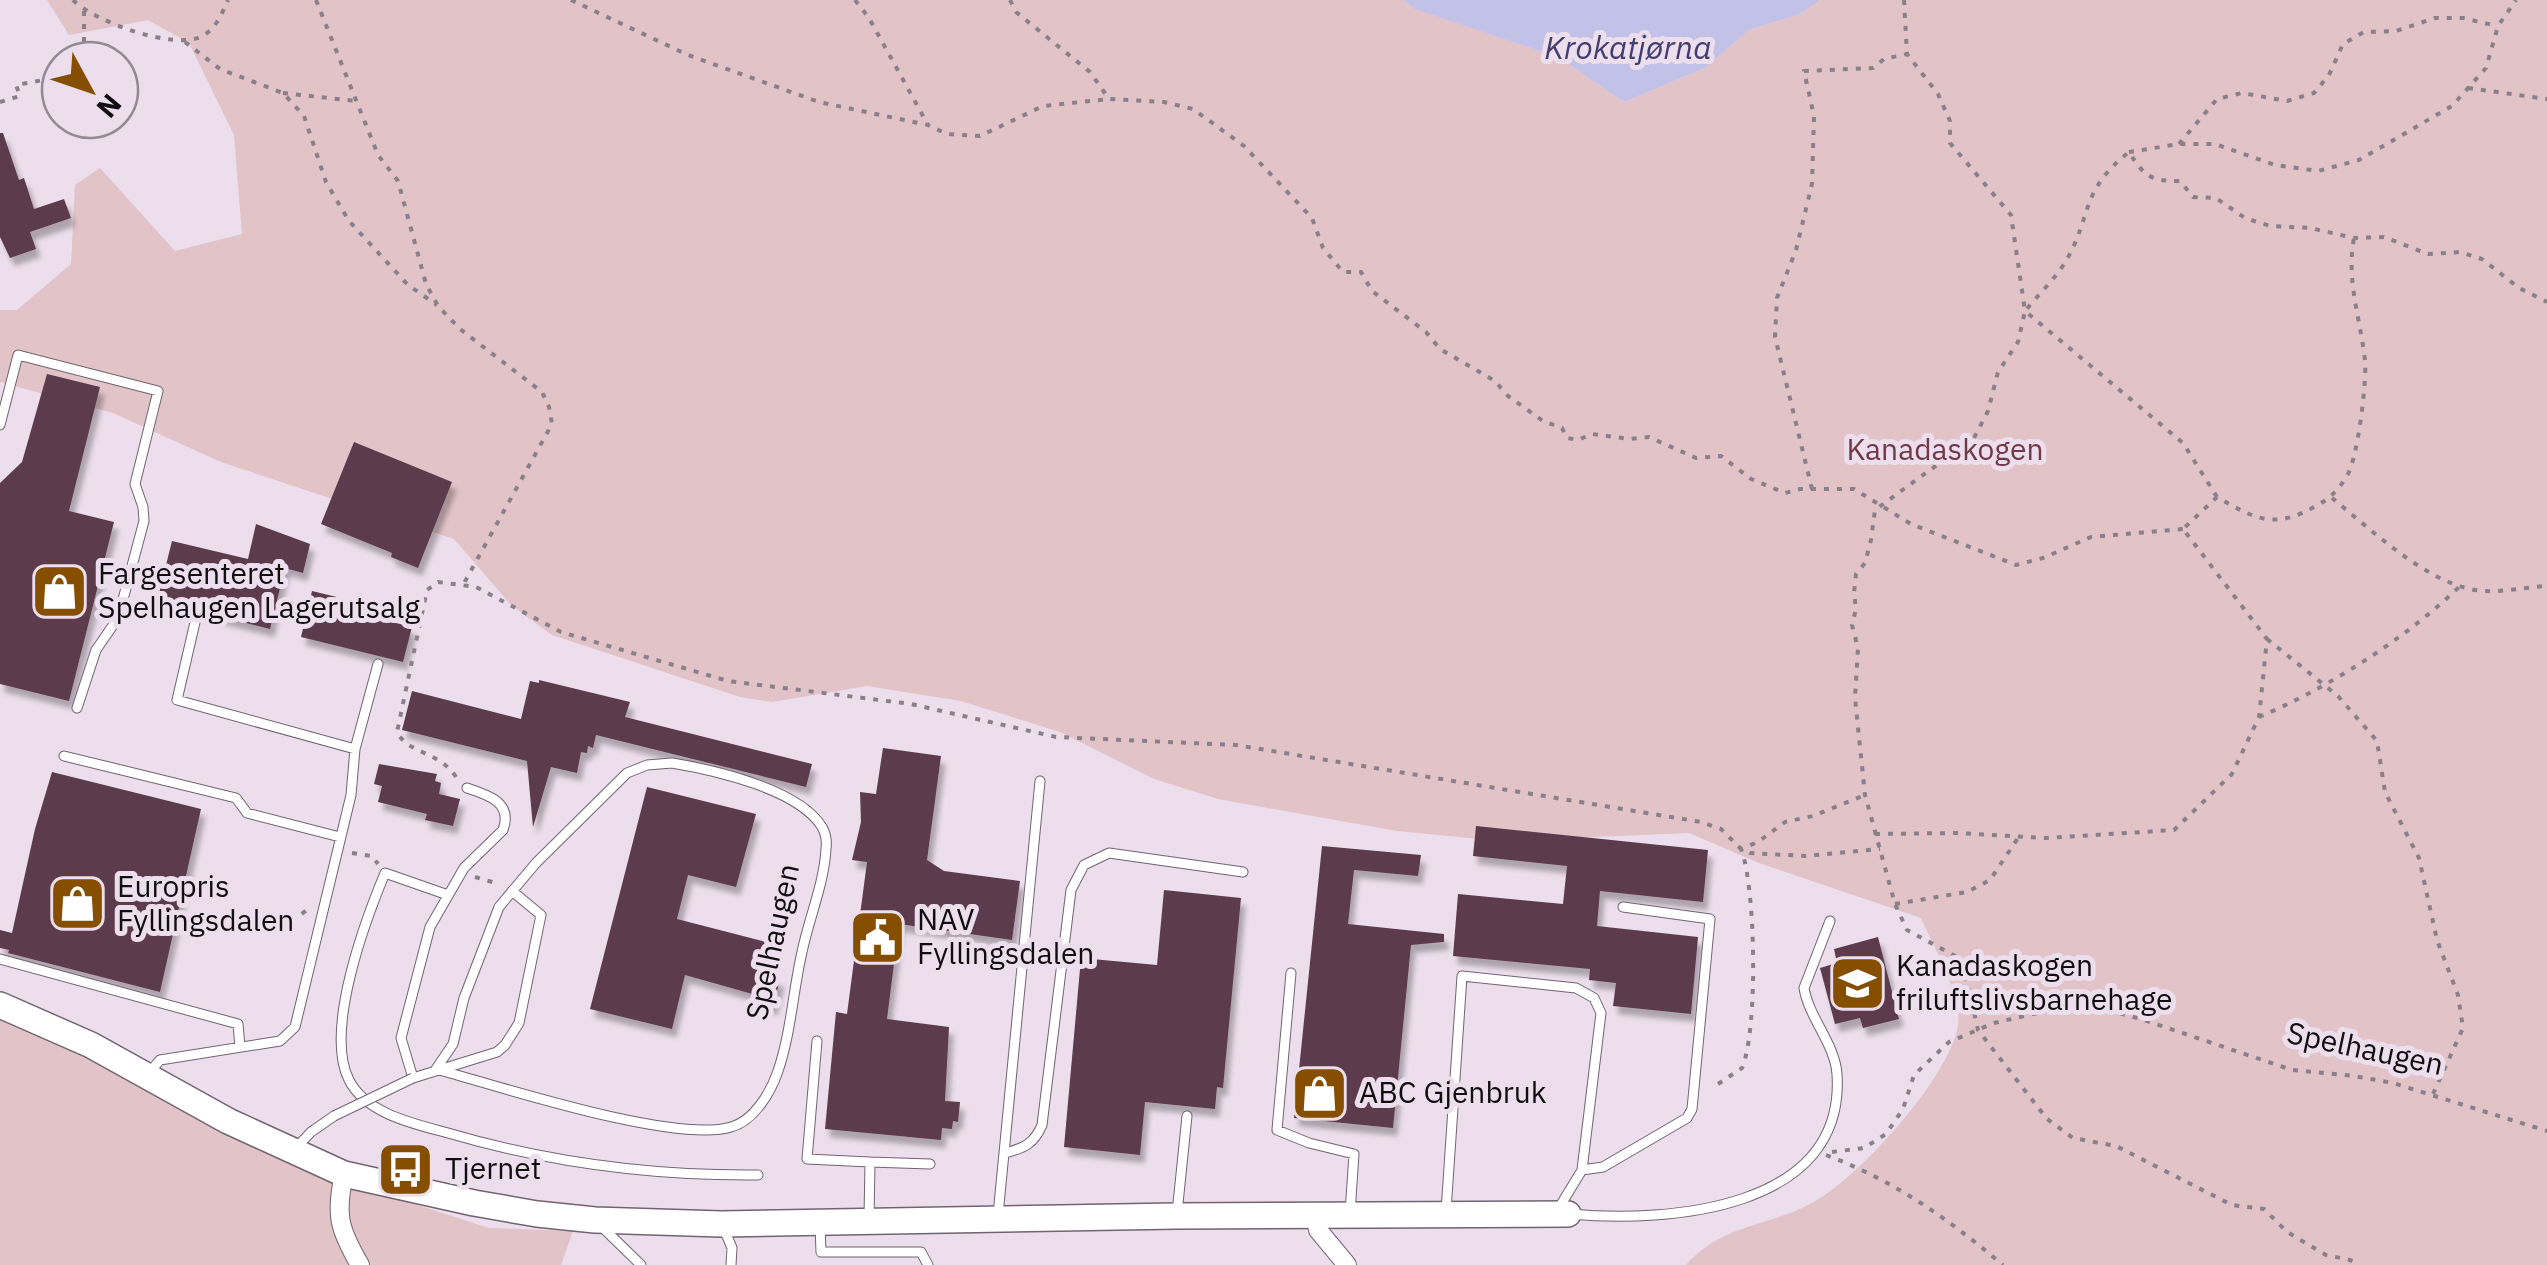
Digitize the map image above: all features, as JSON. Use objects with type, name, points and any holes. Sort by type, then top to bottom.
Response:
[{"type":"main road","points":[[0,1005],[91,1044],[228,1121],[344,1174],[474,1204],[595,1220],[720,1224],[1562,1214]]},
{"type":"street","points":[[344,1174],[340,1228],[360,1265]]},
{"type":"street","points":[[1316,1217],[1318,1230],[1347,1265]]},
{"type":"lane","points":[[0,425],[18,355],[158,390],[134,484],[144,521],[118,618],[96,650],[77,708]]},
{"type":"lane","points":[[196,618],[177,700],[356,749]]},
{"type":"lane","points":[[147,1076],[160,1060],[280,1041],[295,1027],[378,664]]},
{"type":"lane","points":[[64,756],[236,798],[248,813],[340,837]]},
{"type":"lane","name":"Spelhaugen","points":[[672,763],[738,778],[796,802],[820,822],[826,833],[823,874],[803,945],[781,1058],[769,1092],[758,1107],[738,1125],[714,1130],[648,1124],[436,1069],[453,1044],[464,998],[498,907],[512,891],[627,773],[647,765],[672,763]]},
{"type":"lane","points":[[998,1218],[1040,781]]},
{"type":"lane","points":[[413,1078],[401,1038],[402,1026],[430,927],[461,872],[506,822],[506,813],[496,800],[468,788]]},
{"type":"lane","points":[[1005,1153],[1026,1147],[1042,1125],[1071,890],[1084,865],[1109,853],[1244,872]]},
{"type":"lane","points":[[448,894],[384,873],[360,938],[344,1019],[343,1062],[347,1078],[362,1096],[406,1121],[543,1158],[667,1174],[758,1175]]},
{"type":"lane","points":[[294,1151],[311,1132],[334,1116],[413,1078],[497,1052],[519,1023],[540,915],[512,891]]},
{"type":"lane","points":[[1582,1170],[1603,1167],[1687,1118],[1692,1109],[1710,919],[1623,907]]},
{"type":"lane","points":[[1446,1214],[1462,976],[1576,988],[1594,998],[1600,1013],[1582,1170],[1562,1214],[1666,1215],[1704,1210],[1770,1187],[1802,1168],[1817,1152],[1831,1124],[1837,1068],[1804,988],[1830,921]]},
{"type":"lane","points":[[0,959],[238,1024],[240,1047]]},
{"type":"lane","points":[[1291,973],[1277,1130],[1354,1154],[1350,1216]]},
{"type":"lane","points":[[817,1041],[807,1159],[930,1164]]},
{"type":"lane","points":[[1176,1216],[1187,1116]]},
{"type":"lane","points":[[869,1221],[870,1162]]},
{"type":"lane","points":[[595,1220],[641,1265]]},
{"type":"lane","points":[[820,1222],[821,1252],[921,1252],[928,1265]]},
{"type":"lane","points":[[720,1224],[732,1248],[731,1265]]},
{"type":"path","points":[[73,0],[106,23],[184,42],[220,68],[282,93],[356,101]]},
{"type":"path","points":[[184,42],[215,27],[228,0]]},
{"type":"path","points":[[316,0],[378,155],[398,181],[426,284],[438,306]]},
{"type":"path","points":[[571,0],[688,55],[819,102],[928,125],[946,134],[980,136],[1042,106],[1109,99],[1164,102],[1193,110],[1244,146],[1312,218],[1322,248],[1344,272],[1361,272],[1372,291],[1426,332],[1440,349],[1495,381],[1543,422],[1562,428],[1567,438],[1578,440],[1592,434],[1649,437],[1696,458],[1721,456],[1766,488],[1785,493],[1854,489],[1911,524],[2016,565],[2043,558],[2092,536],[2184,529],[2217,497]]},
{"type":"path","points":[[855,0],[869,18],[928,125]]},
{"type":"path","points":[[1010,0],[1016,12],[1090,72],[1109,99]]},
{"type":"path","points":[[1904,0],[1907,54],[1938,94],[1950,121],[1950,143],[2011,214],[2026,311],[2018,342],[1998,372],[1988,411],[1974,438],[1875,510],[1865,563],[1856,574],[1852,625],[1858,648],[1856,698],[1865,795],[1895,904],[1907,930],[1954,956],[1968,986],[1978,1030],[2047,1118],[2073,1138],[2116,1146],[2232,1204],[2264,1210],[2288,1232],[2326,1255],[2358,1265]]},
{"type":"path","points":[[2026,311],[2066,260],[2092,190],[2108,169],[2129,152],[2179,144],[2216,144],[2275,164],[2318,171],[2359,160],[2452,106],[2486,68],[2498,26],[2516,0]]},
{"type":"path","points":[[84,11],[84,40]]},
{"type":"path","points":[[2179,144],[2217,100],[2242,92],[2287,100],[2314,93],[2344,44],[2364,32],[2396,31],[2435,18],[2463,18],[2498,26]]},
{"type":"path","points":[[1812,489],[1775,337],[1778,298],[1796,250],[1812,184],[1814,116],[1804,71],[1872,68],[1907,54]]},
{"type":"path","points":[[0,102],[20,96],[16,84],[40,81]]},
{"type":"path","points":[[2468,88],[2547,100]]},
{"type":"path","points":[[282,93],[304,116],[326,182],[349,221],[408,285],[542,392],[550,408],[552,424],[463,585]]},
{"type":"path","points":[[2129,152],[2144,174],[2161,181],[2180,181],[2193,197],[2216,198],[2245,218],[2270,226],[2310,228],[2354,238],[2384,237],[2428,254],[2460,252],[2482,258],[2520,288],[2547,302]]},
{"type":"path","points":[[2026,311],[2184,443],[2217,497],[2256,520],[2298,516],[2332,498],[2350,470],[2361,416],[2365,363],[2349,265],[2354,238]]},
{"type":"path","points":[[2332,498],[2442,580],[2485,591],[2547,586]]},
{"type":"path","points":[[2184,529],[2267,639],[2324,684],[2377,741],[2385,792],[2419,858],[2437,940],[2458,995],[2463,1028],[2433,1094]]},
{"type":"path","points":[[468,788],[443,761],[401,740],[397,725],[427,590],[438,582],[500,597],[561,632],[728,681],[911,704],[1056,737],[1236,744],[1701,822],[1722,829],[1750,853],[1805,856],[1880,849]]},
{"type":"path","points":[[2259,717],[2324,684],[2429,615],[2459,586]]},
{"type":"path","points":[[1875,834],[1958,832],[2046,838],[2174,830],[2232,774],[2259,717],[2267,639]]},
{"type":"path","points":[[1741,849],[1785,822],[1813,816],[1865,795]]},
{"type":"path","points":[[1895,904],[1967,892],[1979,886],[1990,880],[2019,837]]},
{"type":"path","points":[[1718,1084],[1742,1068],[1751,1034],[1752,900],[1741,849]]},
{"type":"path","points":[[337,851],[372,856],[384,873]]},
{"type":"path","points":[[461,872],[512,891]]},
{"type":"path","points":[[266,927],[288,923],[307,910]]},
{"type":"path","name":"Spelhaugen","points":[[1817,1152],[1864,1148],[1879,1140],[1903,1109],[1914,1075],[1949,1042],[2073,1004],[2092,1004],[2292,1070],[2354,1076],[2433,1094],[2547,1131]]},
{"type":"path","points":[[1817,1152],[1872,1172],[1905,1191],[2003,1265]]},
{"type":"green space","name":"Kanadaskogen","points":[[47,0],[1404,0],[1416,9],[1560,58],[1624,102],[1705,68],[1749,30],[1800,14],[1820,0],[2547,0],[2547,1265],[1686,1265],[1729,1234],[1808,1205],[1828,1193],[1874,1152],[1919,1100],[1951,1048],[1958,1026],[1952,986],[1921,918],[1759,863],[1689,833],[1500,841],[1397,831],[1218,799],[1154,779],[1060,732],[961,701],[867,686],[772,702],[740,697],[552,635],[511,605],[454,539],[221,462],[113,413],[0,382],[0,310],[17,310],[71,264],[75,185],[100,168],[175,251],[242,234],[234,135],[189,43],[148,20],[69,35]]},
{"type":"green space","points":[[0,1011],[315,1172],[489,1228],[573,1231],[561,1265],[0,1265]]},
{"type":"water","name":"Krokatjørna","points":[[1404,0],[1820,0],[1800,14],[1749,30],[1705,68],[1624,102],[1560,58],[1415,9]]},
{"type":"building","points":[[0,133],[19,180],[24,178],[34,209],[64,199],[71,218],[30,232],[36,249],[10,258],[0,237]]},
{"type":"building","points":[[47,374],[100,387],[69,511],[114,522],[69,701],[0,684],[0,483],[22,462]]},
{"type":"building","points":[[354,442],[452,482],[418,568],[321,524]]},
{"type":"building","points":[[256,524],[310,544],[303,573],[285,568],[270,629],[157,601],[172,541],[248,559]]},
{"type":"building","points":[[312,591],[382,608],[380,619],[412,627],[403,662],[301,637]]},
{"type":"building","points":[[530,681],[630,702],[625,717],[812,764],[806,787],[596,735],[593,748],[588,746],[587,753],[581,752],[577,773],[551,767],[533,827],[527,761],[402,730],[412,691],[521,719]]},
{"type":"building","points":[[883,748],[941,756],[927,860],[944,871],[1020,881],[1012,940],[899,924],[887,1019],[949,1027],[945,1101],[960,1102],[958,1122],[953,1121],[952,1129],[942,1128],[941,1140],[825,1129],[836,1012],[847,1014],[867,862],[852,860],[861,822],[860,792],[876,794]]},
{"type":"building","points":[[379,764],[437,774],[435,781],[441,783],[439,794],[460,799],[453,826],[425,820],[427,814],[378,802],[382,786],[374,784]]},
{"type":"building","points":[[52,772],[201,809],[160,992],[0,948],[0,930],[12,933]]},
{"type":"building","points":[[647,787],[756,814],[736,887],[688,875],[677,919],[774,944],[766,976],[780,979],[773,1007],[755,1002],[756,995],[685,975],[672,1029],[590,1009]]},
{"type":"building","points":[[1476,826],[1708,850],[1703,902],[1600,891],[1597,926],[1698,937],[1691,1014],[1613,1006],[1616,983],[1589,980],[1590,969],[1453,956],[1458,894],[1563,904],[1567,866],[1473,856]]},
{"type":"building","points":[[1322,846],[1421,855],[1418,876],[1354,870],[1348,924],[1444,934],[1444,942],[1411,945],[1393,1128],[1294,1118]]},
{"type":"building","points":[[1164,890],[1241,898],[1223,1088],[1217,1087],[1215,1109],[1145,1102],[1140,1155],[1064,1147],[1081,958],[1157,965]]},
{"type":"building","points":[[1878,937],[1899,1019],[1863,1028],[1860,1018],[1835,1024],[1820,968],[1837,963],[1834,949]]},
{"type":"place","name":"Fargesenteret Spelhaugen Lagerutsalg","points":[[59,591]]},
{"type":"place","name":"Europris Fyllingsdalen","points":[[78,904]]},
{"type":"place","name":"NAV Fyllingsdalen","points":[[878,937]]},
{"type":"place","name":"Kanadaskogen friluftslivsbarnehage","points":[[1857,983]]},
{"type":"place","name":"ABC Gjenbruk","points":[[1320,1093]]},
{"type":"place","name":"Tjernet","points":[[406,1169]]}]
